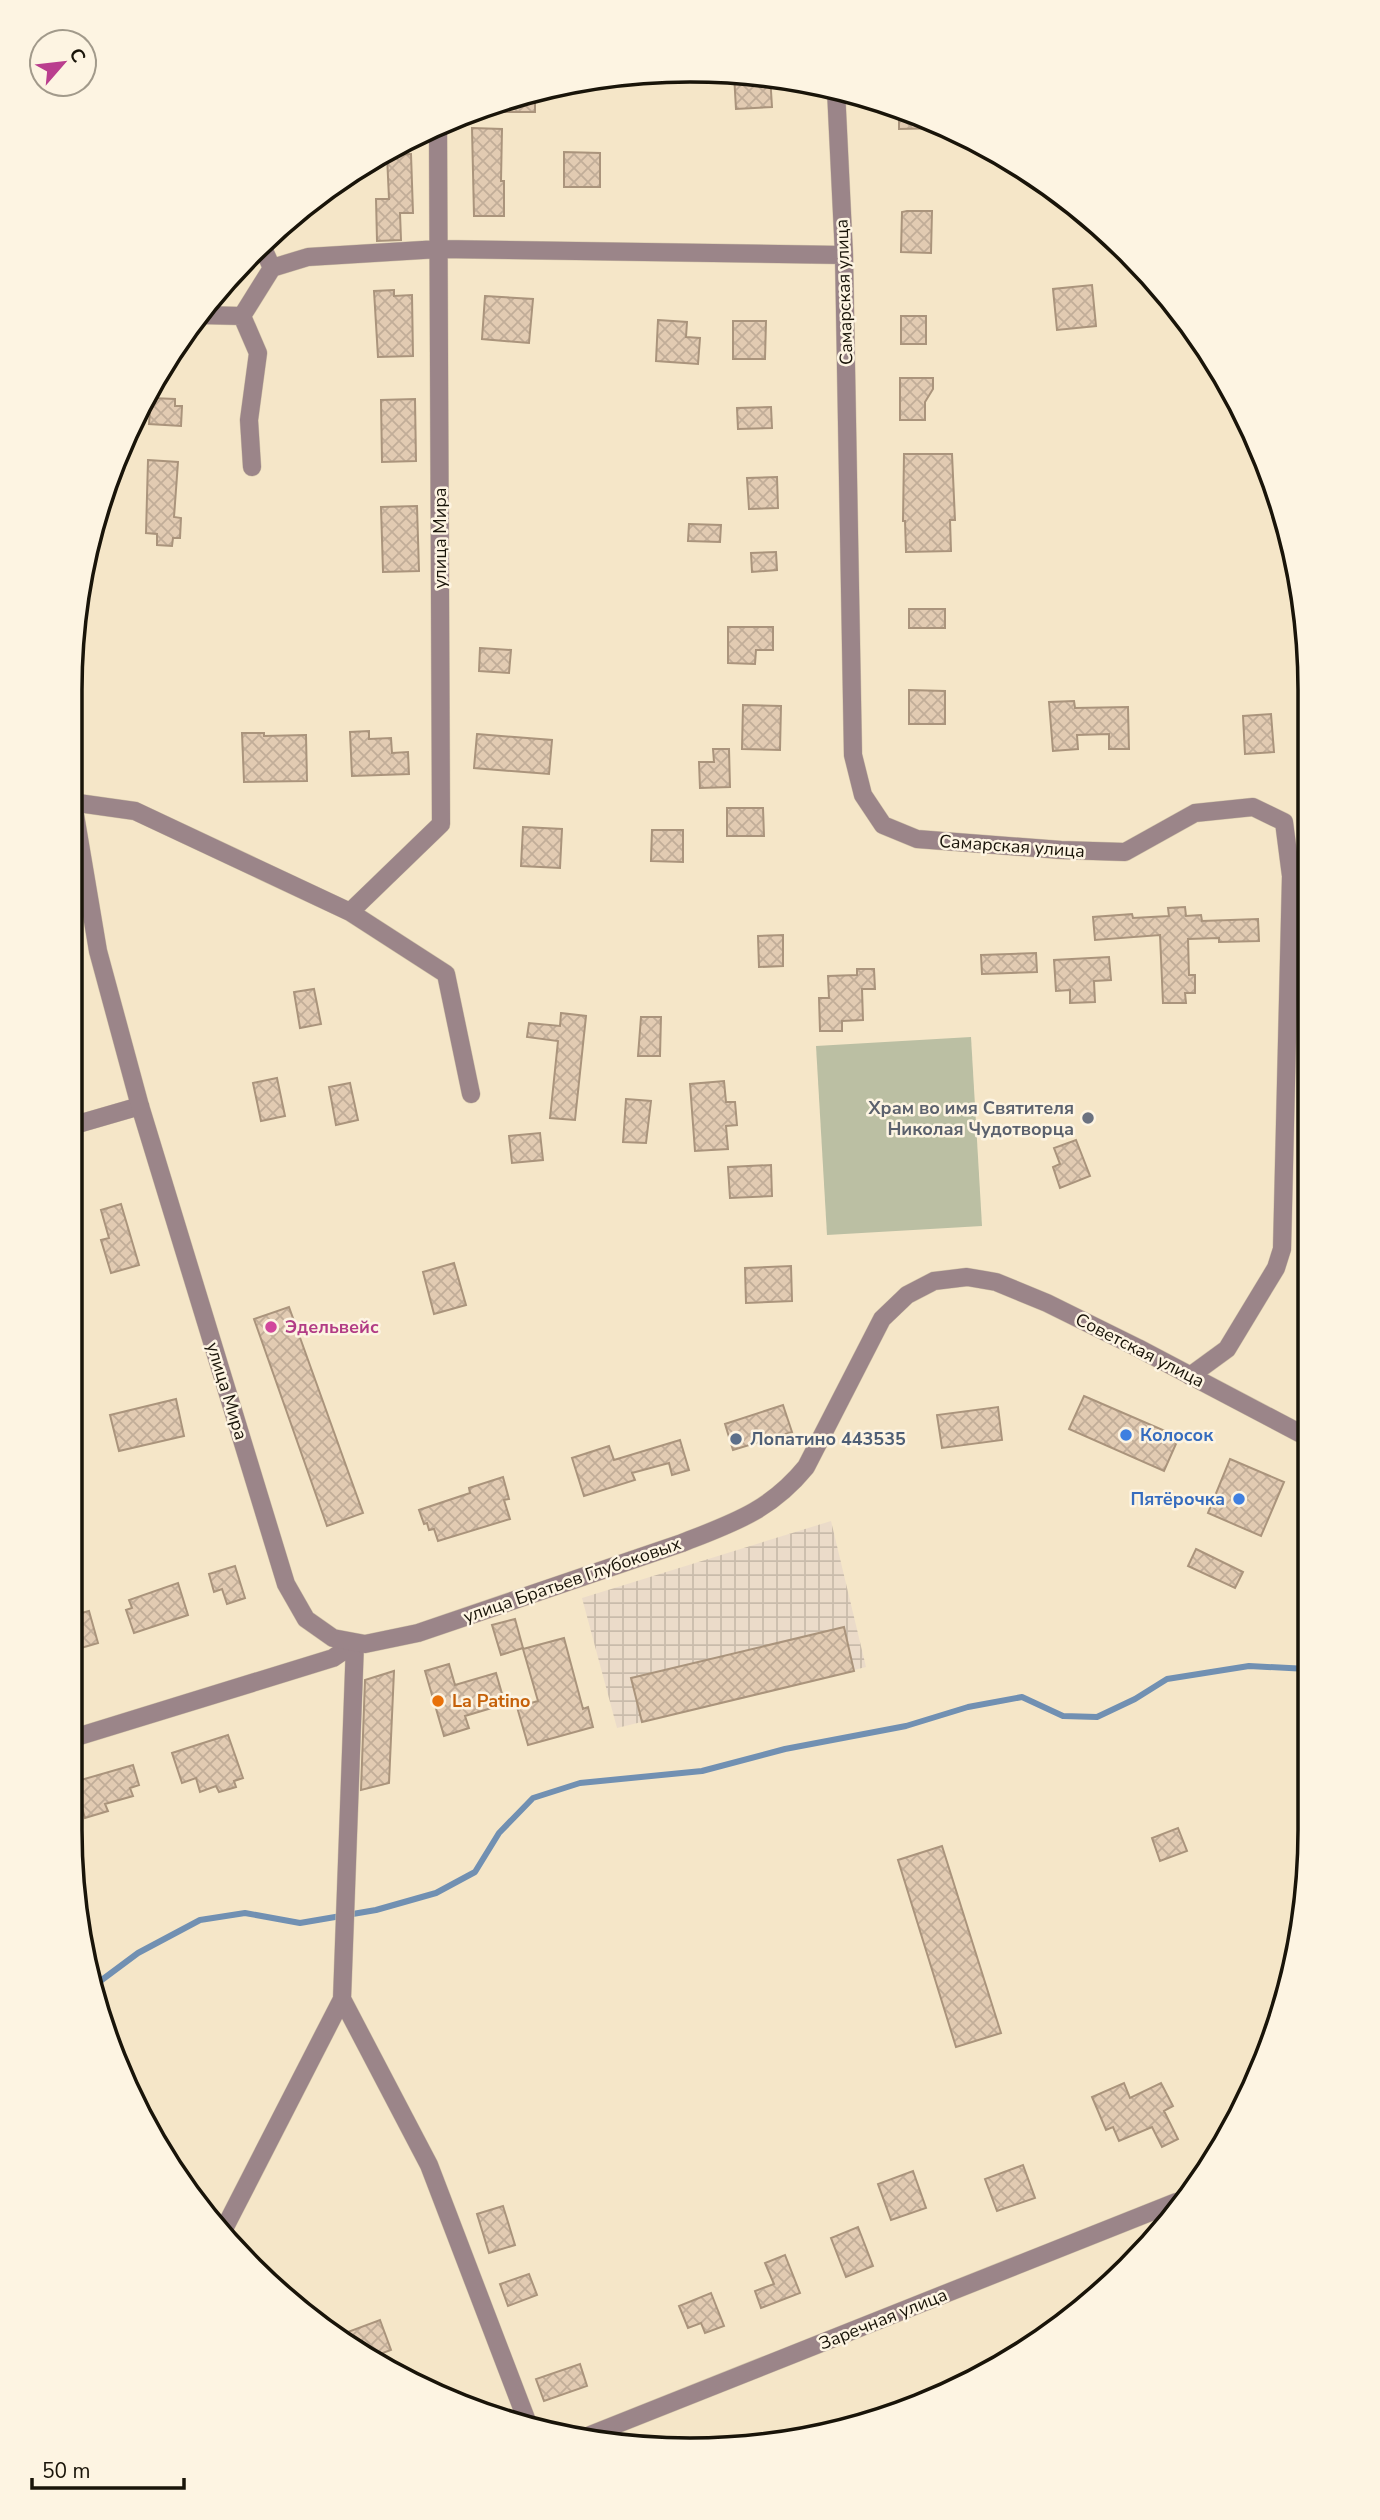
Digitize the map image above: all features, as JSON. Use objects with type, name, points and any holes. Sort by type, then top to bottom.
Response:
[{"type":"street","name":"Самарская улица","points":[[837,101],[844,255],[853,755],[863,795],[883,825],[917,839],[1061,850],[1125,852],[1195,813],[1253,807],[1284,822],[1291,876],[1282,1249],[1276,1268],[1227,1349],[1190,1376]]},
{"type":"street","name":"улица Мира","points":[[350,912],[441,824],[438,137]]},
{"type":"street","points":[[242,316],[272,268],[308,257],[439,249],[844,255]]},
{"type":"street","points":[[266,255],[272,268]]},
{"type":"street","points":[[212,315],[242,316]]},
{"type":"street","points":[[242,316],[257,353],[250,420],[251,467]]},
{"type":"street","points":[[82,803],[135,811],[350,912],[446,974],[471,1094]]},
{"type":"street","name":"улица Мира","points":[[82,859],[98,951],[140,1106],[286,1584],[306,1619],[333,1638],[355,1643]]},
{"type":"street","points":[[82,1123],[140,1106]]},
{"type":"street","name":"Советская улица","points":[[967,1278],[996,1282],[1046,1303],[1298,1432]]},
{"type":"street","name":"улица Братьев Глубоковых","points":[[82,1735],[334,1658],[355,1643],[365,1644],[418,1633],[682,1543],[739,1520],[768,1504],[792,1484],[806,1467],[882,1319],[907,1295],[934,1280],[967,1278]]},
{"type":"street","points":[[227,2223],[342,1999],[355,1643]]},
{"type":"street","points":[[342,1999],[429,2165],[524,2414]]},
{"type":"street","name":"Заречная улица","points":[[600,2431],[1168,2205]]},
{"type":"shaded area","points":[[831,1521],[866,1667],[617,1728],[582,1598]]},
{"type":"green space","points":[[971,1037],[982,1226],[827,1235],[816,1046]]},
{"type":"building","points":[[735,84],[771,87],[772,107],[736,109]]},
{"type":"building","points":[[535,103],[535,112],[504,112]]},
{"type":"building","points":[[899,120],[922,129],[899,129]]},
{"type":"building","points":[[472,128],[502,129],[501,181],[504,181],[504,216],[474,216]]},
{"type":"building","points":[[564,152],[600,153],[600,187],[564,187]]},
{"type":"building","points":[[404,154],[411,154],[413,213],[400,213],[401,240],[377,241],[376,199],[389,199],[387,163]]},
{"type":"building","points":[[932,211],[931,253],[901,252],[902,212]]},
{"type":"building","points":[[1092,285],[1096,326],[1057,330],[1053,289]]},
{"type":"building","points":[[394,290],[394,296],[412,295],[413,356],[378,357],[374,291]]},
{"type":"building","points":[[485,296],[533,299],[529,343],[482,339]]},
{"type":"building","points":[[901,316],[926,316],[926,344],[901,344]]},
{"type":"building","points":[[658,320],[687,322],[686,337],[700,338],[698,364],[656,361]]},
{"type":"building","points":[[733,321],[766,321],[765,359],[733,359]]},
{"type":"building","points":[[900,378],[933,378],[933,389],[925,402],[925,420],[900,420]]},
{"type":"building","points":[[157,398],[175,399],[175,406],[182,406],[181,426],[149,424],[150,412]]},
{"type":"building","points":[[415,399],[416,461],[382,462],[381,400]]},
{"type":"building","points":[[771,407],[772,428],[738,429],[737,408]]},
{"type":"building","points":[[904,454],[952,454],[955,520],[950,520],[951,551],[906,552],[903,521]]},
{"type":"building","points":[[148,460],[178,462],[174,517],[181,518],[180,538],[173,538],[172,546],[157,545],[157,534],[146,533]]},
{"type":"building","points":[[777,477],[778,508],[749,509],[747,478]]},
{"type":"building","points":[[417,506],[419,571],[383,572],[381,507]]},
{"type":"building","points":[[689,524],[721,525],[720,542],[688,541]]},
{"type":"building","points":[[776,552],[777,570],[752,572],[751,553]]},
{"type":"building","points":[[909,609],[945,609],[945,628],[909,628]]},
{"type":"building","points":[[728,627],[773,627],[773,650],[756,650],[755,664],[728,663]]},
{"type":"building","points":[[480,648],[511,650],[509,673],[479,671]]},
{"type":"building","points":[[909,690],[945,691],[945,724],[909,724]]},
{"type":"building","points":[[1074,701],[1075,708],[1128,707],[1129,749],[1109,749],[1109,734],[1077,735],[1078,749],[1053,751],[1049,702]]},
{"type":"building","points":[[743,705],[781,706],[780,750],[742,749]]},
{"type":"building","points":[[1271,714],[1274,752],[1245,754],[1243,716]]},
{"type":"building","points":[[369,731],[369,739],[391,738],[392,753],[408,752],[409,774],[352,776],[350,732]]},
{"type":"building","points":[[242,733],[264,733],[264,736],[306,735],[307,781],[244,782]]},
{"type":"building","points":[[477,734],[552,740],[549,774],[474,768]]},
{"type":"building","points":[[713,749],[729,749],[730,787],[700,788],[699,762],[714,762]]},
{"type":"building","points":[[727,808],[763,808],[764,836],[727,836]]},
{"type":"building","points":[[523,827],[562,829],[560,868],[521,866]]},
{"type":"building","points":[[652,830],[683,830],[683,862],[651,861]]},
{"type":"building","points":[[1185,907],[1186,916],[1201,915],[1202,921],[1258,919],[1259,941],[1219,942],[1219,938],[1188,939],[1189,975],[1195,975],[1195,993],[1185,993],[1186,1003],[1163,1003],[1160,935],[1095,940],[1093,917],[1132,914],[1133,918],[1169,916],[1168,908]]},
{"type":"building","points":[[783,935],[783,966],[759,967],[758,936]]},
{"type":"building","points":[[1036,953],[1037,972],[982,974],[981,955]]},
{"type":"building","points":[[1109,957],[1111,980],[1094,981],[1095,1002],[1070,1003],[1070,990],[1056,991],[1054,960]]},
{"type":"building","points":[[857,969],[874,969],[875,989],[862,989],[863,1020],[842,1021],[842,1031],[820,1031],[819,998],[829,998],[828,976],[857,975]]},
{"type":"building","points":[[314,989],[321,1024],[300,1028],[294,992]]},
{"type":"building","points":[[561,1013],[586,1016],[575,1120],[550,1118],[558,1041],[527,1037],[529,1023],[560,1026]]},
{"type":"building","points":[[641,1017],[661,1017],[660,1056],[638,1056]]},
{"type":"building","points":[[277,1078],[285,1116],[261,1121],[253,1083]]},
{"type":"building","points":[[724,1081],[726,1102],[735,1102],[737,1125],[726,1126],[728,1149],[695,1151],[690,1084]]},
{"type":"building","points":[[350,1083],[358,1120],[336,1125],[329,1087]]},
{"type":"building","points":[[626,1099],[651,1101],[646,1143],[623,1142]]},
{"type":"building","points":[[540,1133],[543,1160],[512,1163],[509,1136]]},
{"type":"building","points":[[1076,1140],[1090,1176],[1060,1188],[1053,1167],[1060,1164],[1054,1148]]},
{"type":"building","points":[[771,1165],[772,1196],[730,1198],[728,1167]]},
{"type":"building","points":[[121,1204],[139,1265],[111,1273],[101,1240],[109,1238],[101,1210]]},
{"type":"building","points":[[454,1263],[466,1305],[434,1314],[423,1272]]},
{"type":"building","points":[[791,1266],[792,1301],[746,1303],[745,1268]]},
{"type":"building","points":[[289,1307],[363,1513],[327,1526],[254,1319]]},
{"type":"building","points":[[1084,1396],[1179,1437],[1164,1471],[1069,1429]]},
{"type":"building","points":[[176,1399],[184,1436],[119,1451],[110,1415]]},
{"type":"building","points":[[783,1405],[792,1432],[733,1450],[725,1424]]},
{"type":"building","points":[[998,1407],[1002,1440],[942,1448],[937,1415]]},
{"type":"building","points":[[680,1440],[689,1470],[672,1475],[669,1463],[632,1473],[635,1480],[584,1496],[572,1458],[609,1446],[614,1460]]},
{"type":"building","points":[[1230,1459],[1284,1482],[1261,1536],[1208,1513]]},
{"type":"building","points":[[503,1477],[509,1499],[504,1500],[510,1519],[438,1541],[434,1529],[429,1530],[427,1523],[424,1524],[419,1510],[470,1493],[469,1488]]},
{"type":"building","points":[[1196,1549],[1243,1572],[1235,1588],[1188,1566]]},
{"type":"building","points":[[235,1566],[245,1598],[227,1604],[222,1589],[214,1592],[209,1574]]},
{"type":"building","points":[[178,1583],[188,1615],[134,1633],[126,1610],[132,1608],[129,1600]]},
{"type":"building","points":[[89,1611],[98,1643],[82,1648],[82,1613]]},
{"type":"building","points":[[515,1619],[523,1648],[501,1655],[492,1625]]},
{"type":"building","points":[[844,1627],[854,1671],[642,1722],[631,1678]]},
{"type":"building","points":[[564,1638],[583,1709],[588,1707],[593,1727],[528,1745],[517,1707],[538,1701],[523,1649]]},
{"type":"building","points":[[449,1664],[455,1685],[496,1673],[505,1704],[465,1716],[469,1728],[444,1736],[425,1671]]},
{"type":"building","points":[[394,1671],[389,1783],[361,1790],[365,1680]]},
{"type":"building","points":[[228,1735],[243,1778],[234,1781],[236,1787],[219,1792],[216,1786],[200,1792],[196,1778],[182,1783],[172,1753]]},
{"type":"building","points":[[133,1765],[139,1785],[130,1788],[133,1796],[105,1804],[108,1811],[85,1818],[82,1808],[82,1780]]},
{"type":"building","points":[[1178,1828],[1187,1851],[1160,1861],[1152,1838]]},
{"type":"building","points":[[942,1846],[1001,2033],[956,2047],[898,1860]]},
{"type":"building","points":[[1124,2083],[1130,2098],[1161,2083],[1173,2106],[1164,2111],[1178,2139],[1162,2147],[1152,2127],[1119,2141],[1113,2127],[1106,2130],[1092,2097]]},
{"type":"building","points":[[1023,2165],[1035,2198],[997,2211],[985,2179]]},
{"type":"building","points":[[913,2171],[926,2208],[891,2220],[878,2184]]},
{"type":"building","points":[[503,2206],[515,2245],[489,2253],[477,2214]]},
{"type":"building","points":[[858,2227],[873,2266],[846,2277],[831,2238]]},
{"type":"building","points":[[785,2255],[800,2293],[761,2308],[755,2291],[774,2284],[765,2263]]},
{"type":"building","points":[[529,2274],[537,2295],[508,2306],[500,2284]]},
{"type":"building","points":[[711,2293],[724,2326],[705,2333],[701,2323],[688,2328],[679,2306]]},
{"type":"building","points":[[380,2320],[391,2350],[382,2353],[348,2332]]},
{"type":"building","points":[[580,2364],[587,2386],[544,2401],[536,2379]]},
{"type":"waterway","points":[[101,1980],[138,1953],[200,1920],[245,1913],[300,1923],[376,1910],[436,1893],[475,1872],[499,1833],[533,1798],[580,1783],[702,1771],[785,1749],[906,1726],[968,1707],[1022,1697],[1063,1716],[1097,1717],[1135,1699],[1167,1679],[1249,1666],[1298,1668]]},
{"type":"place","name":"Храм во имя Святителя Николая Чудотворца","points":[[1088,1118]]},
{"type":"place","name":"Эдельвейс","points":[[271,1327]]},
{"type":"place","name":"Колосок","points":[[1126,1435]]},
{"type":"place","name":"Лопатино 443535","points":[[736,1439]]},
{"type":"place","name":"Пятёрочка","points":[[1239,1499]]},
{"type":"place","name":"La Patino","points":[[438,1701]]}]
